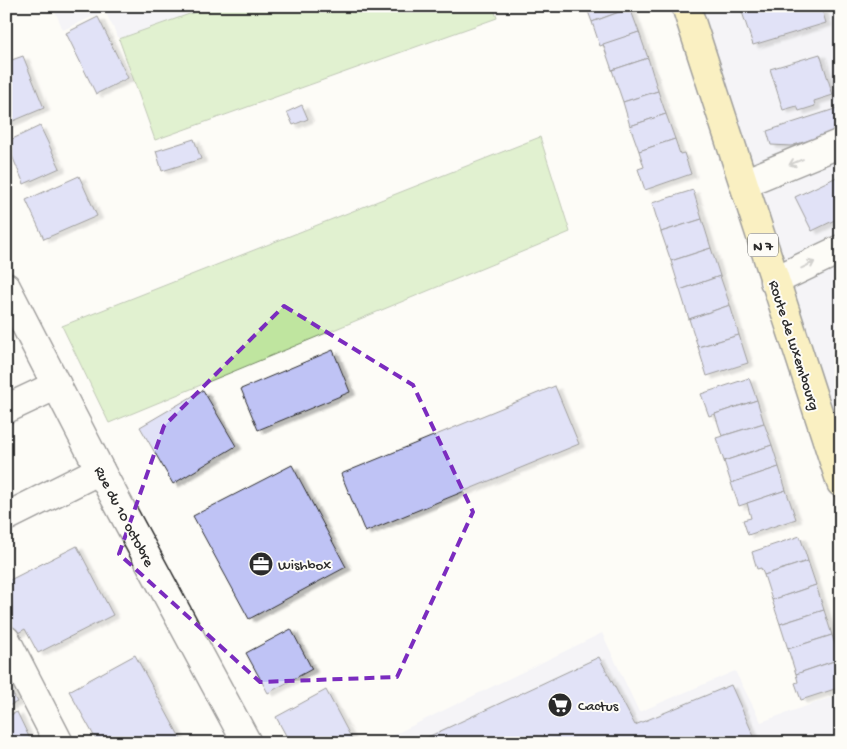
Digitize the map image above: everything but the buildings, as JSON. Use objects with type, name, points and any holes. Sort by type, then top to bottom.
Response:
[{"type":"main road","name":"Route de Luxembourg","points":[[686,6],[841,484]]},
{"type":"street","points":[[744,183],[841,143]]},
{"type":"street","points":[[774,281],[841,249]]},
{"type":"street","name":"Rue du 10 octobre","points":[[6,286],[100,470],[247,743]]},
{"type":"street","points":[[6,409],[57,385]]},
{"type":"street","points":[[6,517],[100,470]]},
{"type":"street","points":[[6,640],[59,743]]},
{"type":"highlighted area","points":[[284,306],[413,385],[473,512],[397,677],[260,682],[119,554],[164,426]]},
{"type":"shaded area","points":[[53,6],[212,6],[119,39],[105,11],[63,30]]},
{"type":"shaded area","points":[[686,6],[841,6],[841,483]]},
{"type":"shaded area","points":[[602,633],[639,712],[735,671],[761,722],[841,694],[841,743],[377,743]]},
{"type":"green space","points":[[212,6],[493,6],[497,18],[155,140],[119,39]]},
{"type":"green space","points":[[540,137],[570,232],[109,423],[62,326]]},
{"type":"place","name":"Wishbox","points":[[261,564]]},
{"type":"place","name":"Cactus","points":[[560,705]]}]
